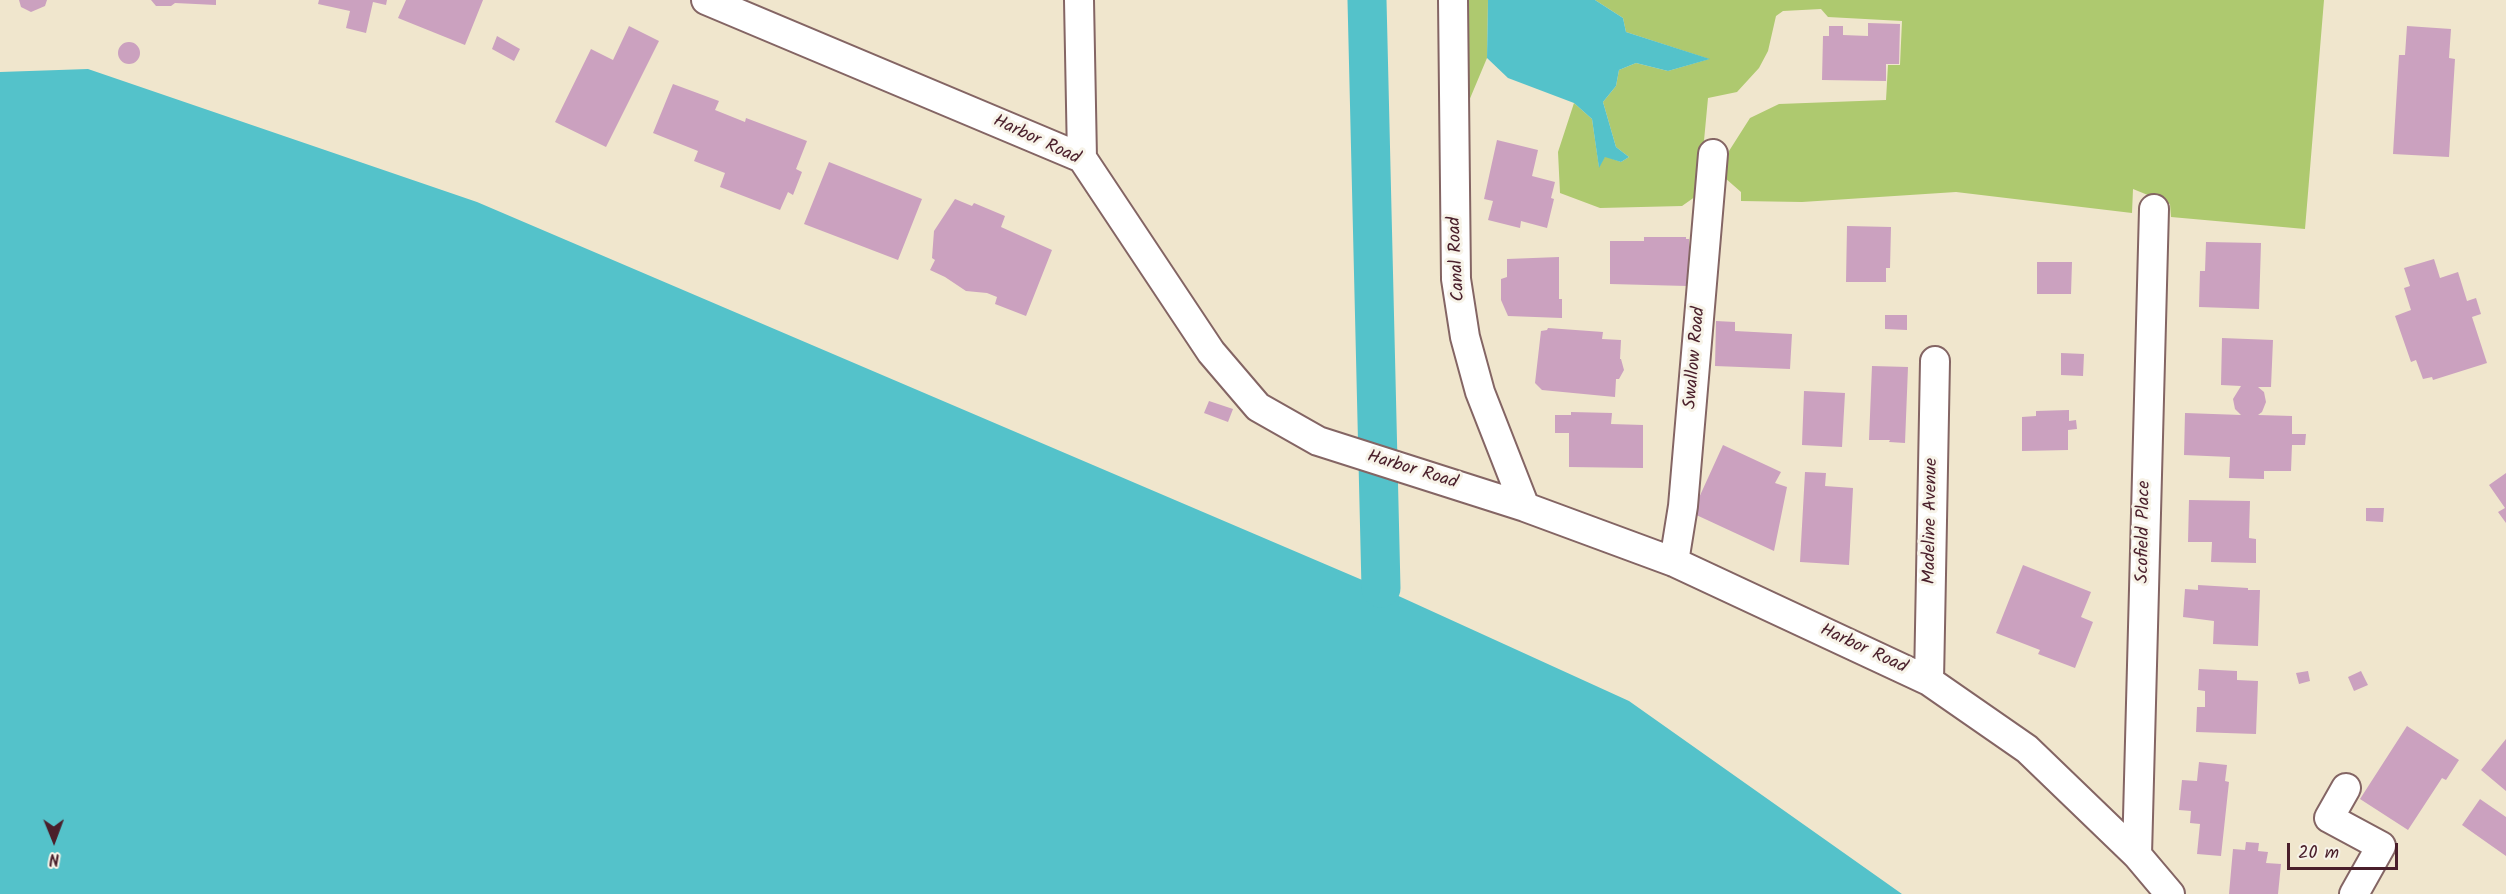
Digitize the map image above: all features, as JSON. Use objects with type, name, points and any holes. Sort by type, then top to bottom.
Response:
[{"type":"street","name":"Harbor Road","points":[[706,0],[1082,158],[1210,352],[1258,407],[1318,441],[1524,507],[1674,562],[1929,681],[2027,749],[2137,855],[2170,894]]},
{"type":"street","points":[[1080,0],[1082,158]]},
{"type":"street","name":"Canal Road","points":[[1453,0],[1456,279],[1464,337],[1479,392],[1524,507]]},
{"type":"street","name":"Swallow Road","points":[[1674,562],[1683,506],[1713,154]]},
{"type":"street","name":"Scofield Place","points":[[2137,855],[2154,209]]},
{"type":"street","name":"Madeline Avenue","points":[[1929,681],[1935,361]]},
{"type":"street","points":[[2346,788],[2329,818],[2381,846],[2354,894]]},
{"type":"green space","points":[[1466,0],[1488,0],[1487,58],[1466,108]]},
{"type":"green space","points":[[1595,0],[2324,0],[2305,229],[2171,217],[2170,204],[2133,189],[2132,213],[1956,192],[1802,202],[1741,201],[1741,192],[1725,178],[1729,151],[1750,118],[1779,104],[1886,100],[1888,65],[1900,65],[1902,21],[1828,17],[1821,9],[1783,11],[1776,16],[1768,51],[1759,68],[1737,92],[1708,98],[1699,194],[1682,206],[1600,208],[1560,193],[1558,152],[1574,103],[1592,119],[1599,167],[1605,156],[1621,162],[1629,157],[1616,147],[1603,102],[1616,86],[1619,70],[1636,63],[1668,71],[1709,59],[1626,32],[1623,18]]},
{"type":"water","points":[[1488,0],[1595,0],[1623,18],[1626,32],[1710,59],[1668,71],[1636,63],[1619,70],[1616,86],[1603,102],[1616,147],[1629,157],[1621,162],[1605,157],[1599,168],[1592,119],[1574,103],[1508,78],[1487,58]]},
{"type":"water","points":[[88,69],[477,202],[1381,588],[1629,701],[1902,894],[0,894],[0,72]]},
{"type":"building","points":[[19,0],[47,0],[45,6],[31,12],[21,7]]},
{"type":"building","points":[[151,0],[216,0],[216,5],[175,3],[171,6],[156,6]]},
{"type":"building","points":[[319,0],[387,0],[386,5],[373,2],[366,33],[346,28],[350,11],[318,4]]},
{"type":"building","points":[[406,0],[483,0],[465,45],[398,18]]},
{"type":"building","points":[[1868,23],[1900,24],[1899,64],[1886,64],[1886,81],[1822,80],[1823,36],[1829,36],[1829,26],[1843,26],[1843,35],[1868,36]]},
{"type":"building","points":[[629,26],[659,41],[606,147],[555,122],[591,49],[613,60]]},
{"type":"building","points":[[2407,26],[2451,29],[2449,58],[2455,59],[2449,157],[2393,154],[2399,55],[2405,55]]},
{"type":"building","points":[[497,36],[520,49],[514,61],[492,49]]},
{"type":"building","points":[[129,42],[139,49],[140,53],[133,63],[129,64],[119,57],[118,53],[125,43]]},
{"type":"building","points":[[673,84],[719,101],[715,110],[745,122],[746,118],[807,141],[796,169],[802,172],[793,195],[788,192],[780,210],[720,187],[725,173],[694,161],[698,151],[653,133]]},
{"type":"building","points":[[1497,140],[1538,150],[1532,176],[1555,182],[1551,198],[1554,199],[1547,228],[1521,221],[1520,228],[1488,220],[1493,201],[1484,199]]},
{"type":"building","points":[[829,162],[922,199],[898,260],[804,224]]},
{"type":"building","points":[[955,199],[972,206],[974,203],[1005,216],[1001,227],[1052,250],[1026,316],[995,304],[997,297],[987,293],[966,291],[930,270],[935,260],[932,258],[934,231]]},
{"type":"building","points":[[1847,226],[1891,227],[1890,268],[1886,268],[1886,282],[1846,282]]},
{"type":"building","points":[[1644,237],[1686,237],[1689,239],[1689,283],[1687,286],[1610,284],[1610,241],[1644,241]]},
{"type":"building","points":[[2206,242],[2261,243],[2259,309],[2199,307],[2200,271],[2205,271]]},
{"type":"building","points":[[1559,257],[1559,299],[1562,299],[1562,318],[1508,316],[1501,300],[1501,279],[1507,277],[1507,259]]},
{"type":"building","points":[[2434,259],[2440,278],[2458,272],[2467,301],[2476,298],[2481,314],[2472,317],[2487,363],[2433,380],[2432,377],[2423,379],[2416,360],[2411,362],[2395,316],[2411,310],[2404,288],[2410,286],[2404,268]]},
{"type":"building","points":[[2037,262],[2072,262],[2071,294],[2037,294]]},
{"type":"building","points":[[1885,315],[1907,315],[1907,330],[1885,329]]},
{"type":"building","points":[[1716,321],[1735,322],[1735,331],[1792,334],[1790,369],[1715,366]]},
{"type":"building","points":[[1548,328],[1603,332],[1602,339],[1621,340],[1620,359],[1624,370],[1619,379],[1616,379],[1615,397],[1542,390],[1535,383],[1541,331]]},
{"type":"building","points":[[2222,338],[2273,340],[2271,387],[2258,387],[2264,392],[2266,402],[2262,412],[2258,415],[2292,416],[2292,434],[2306,434],[2305,445],[2292,445],[2291,471],[2264,471],[2264,479],[2229,478],[2230,457],[2184,455],[2185,413],[2241,415],[2235,409],[2233,399],[2241,386],[2221,385]]},
{"type":"building","points":[[2061,353],[2084,354],[2083,376],[2061,375]]},
{"type":"building","points":[[1872,366],[1908,367],[1905,443],[1869,440]]},
{"type":"building","points":[[1804,391],[1845,393],[1842,447],[1802,445]]},
{"type":"building","points":[[1209,401],[1233,409],[1228,422],[1204,413]]},
{"type":"building","points":[[2069,410],[2069,421],[2076,420],[2077,429],[2068,430],[2068,450],[2022,451],[2022,417],[2036,416],[2036,411]]},
{"type":"building","points":[[1571,412],[1612,413],[1611,424],[1643,425],[1643,468],[1569,467],[1569,433],[1555,433],[1555,415],[1571,415]]},
{"type":"building","points":[[1723,445],[1781,472],[1775,483],[1787,487],[1774,551],[1692,513]]},
{"type":"building","points":[[1805,472],[1826,473],[1825,486],[1853,488],[1849,565],[1800,562]]},
{"type":"building","points":[[2506,473],[2506,523],[2498,512],[2505,508],[2489,485]]},
{"type":"building","points":[[2189,500],[2250,501],[2249,538],[2256,539],[2256,563],[2211,562],[2212,542],[2188,542]]},
{"type":"building","points":[[2366,508],[2384,508],[2383,522],[2366,521]]},
{"type":"building","points":[[2023,565],[2091,592],[2081,617],[2093,622],[2075,668],[2038,654],[2040,650],[1996,633]]},
{"type":"building","points":[[2198,585],[2260,590],[2258,646],[2213,644],[2214,621],[2183,617],[2185,589],[2198,590]]},
{"type":"building","points":[[2199,669],[2237,671],[2237,680],[2258,681],[2256,734],[2196,732],[2197,707],[2205,707],[2205,691],[2198,690]]},
{"type":"building","points":[[2308,671],[2310,681],[2299,684],[2296,673]]},
{"type":"building","points":[[2361,671],[2368,685],[2354,691],[2348,677]]},
{"type":"building","points":[[2407,726],[2459,760],[2446,780],[2442,778],[2408,830],[2360,799]]},
{"type":"building","points":[[2506,739],[2506,791],[2481,770]]},
{"type":"building","points":[[2199,762],[2227,765],[2225,781],[2229,782],[2221,856],[2197,854],[2200,824],[2190,823],[2191,811],[2179,810],[2182,780],[2197,781]]},
{"type":"building","points":[[2480,799],[2506,817],[2506,856],[2462,825]]},
{"type":"building","points":[[2246,842],[2259,843],[2258,851],[2268,852],[2266,863],[2281,864],[2278,894],[2229,894],[2233,849],[2245,850]]},
{"type":"waterway","points":[[1367,0],[1381,588]]}]
